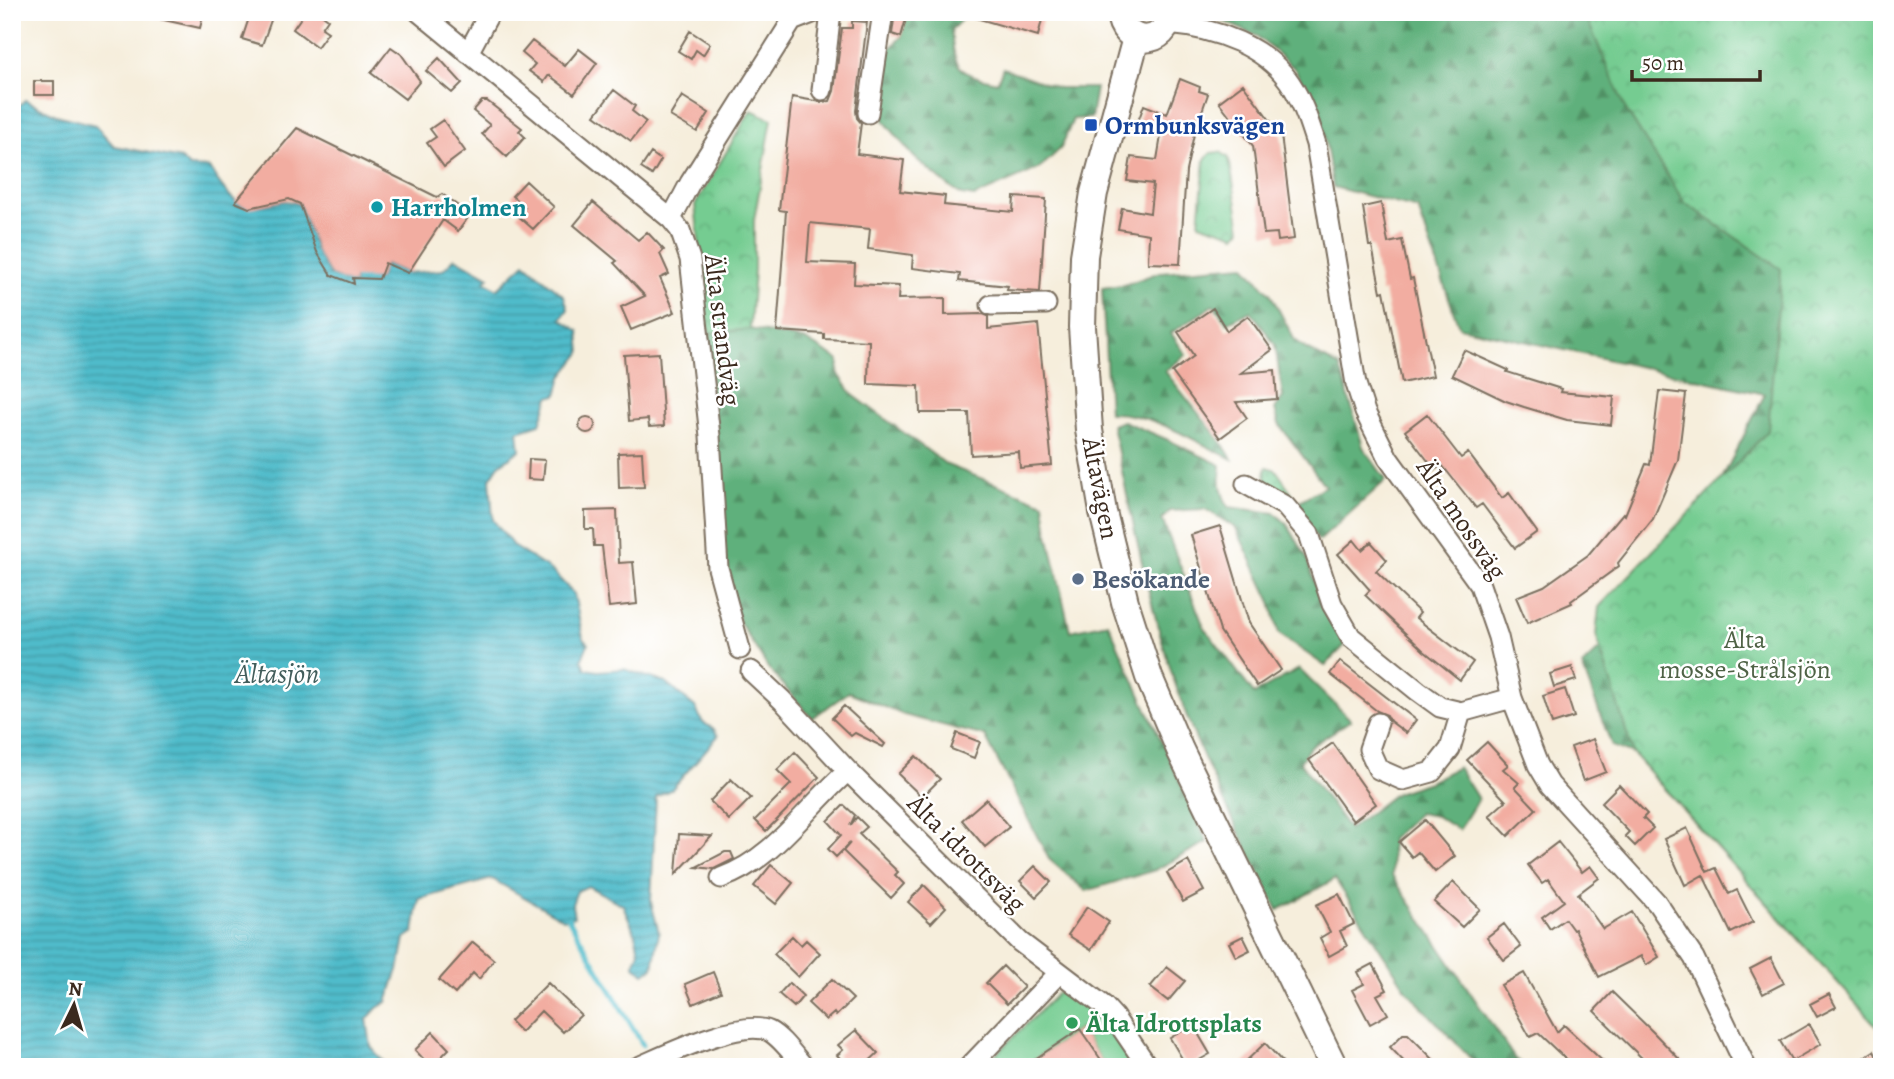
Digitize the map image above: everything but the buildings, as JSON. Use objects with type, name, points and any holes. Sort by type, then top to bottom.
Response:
[{"type":"main road","points":[[1121,12],[1122,25],[1136,38],[1147,40],[1159,35],[1168,18]]},
{"type":"main road","name":"Ältavägen","points":[[1136,38],[1117,100],[1094,193],[1084,256],[1082,327],[1087,404],[1103,512],[1125,602],[1149,677],[1180,750],[1334,1067]]},
{"type":"street","name":"Älta strandväg","points":[[419,12],[671,219],[680,230],[690,259],[710,436],[715,544],[721,580],[740,649]]},
{"type":"street","points":[[468,53],[490,12]]},
{"type":"street","points":[[671,219],[787,17],[815,12]]},
{"type":"street","points":[[822,90],[831,12]]},
{"type":"street","points":[[868,113],[883,12]]},
{"type":"street","name":"Älta mossväg","points":[[1168,18],[1182,25],[1236,39],[1271,62],[1293,86],[1307,115],[1315,144],[1356,384],[1365,412],[1388,458],[1480,585],[1498,637],[1513,698],[1538,765],[1550,785],[1657,903],[1694,958],[1746,1067]]},
{"type":"street","points":[[991,305],[1046,304]]},
{"type":"street","points":[[1246,484],[1285,506],[1309,534],[1332,604],[1351,637],[1418,691],[1440,707],[1461,712],[1513,698]]},
{"type":"street","name":"Älta idrottsväg","points":[[751,671],[1020,943],[1104,1006],[1115,1017],[1148,1067]]},
{"type":"street","points":[[1378,723],[1369,749],[1378,769],[1403,780],[1432,772],[1450,749],[1461,712]]},
{"type":"street","points":[[721,878],[741,871],[772,848],[848,771]]},
{"type":"street","points":[[969,1067],[1059,973]]},
{"type":"street","points":[[638,1067],[715,1035],[754,1029],[767,1030],[774,1035],[804,1067]]},
{"type":"green space","points":[[908,12],[977,12],[963,18],[951,30],[954,54],[960,68],[973,76],[997,82],[1003,68],[1058,88],[1096,88],[1091,118],[1073,119],[1061,148],[1040,168],[974,197],[962,195],[914,157],[885,122],[879,106],[888,51],[901,37]]},
{"type":"green space","name":"Älta mosse-Strålsjön","points":[[1203,12],[1882,12],[1882,1032],[1633,754],[1612,746],[1582,666],[1669,583],[1765,394],[1459,327],[1418,209],[1333,187],[1321,114],[1294,68],[1257,36]]},
{"type":"green space","name":"Älta mosse-Strålsjön","points":[[1584,12],[1882,12],[1882,1032],[1633,753],[1596,635],[1599,607],[1768,431],[1781,269],[1684,202],[1625,108]]},
{"type":"green space","points":[[751,110],[772,119],[754,220],[750,329],[709,333],[695,205]]},
{"type":"green space","points":[[1220,152],[1228,157],[1230,164],[1241,229],[1236,235],[1199,223],[1205,159],[1211,153]]},
{"type":"green space","points":[[1244,265],[1270,293],[1294,339],[1306,349],[1340,367],[1363,447],[1386,480],[1319,541],[1294,507],[1325,486],[1279,424],[1275,409],[1283,397],[1275,345],[1251,311],[1227,323],[1214,305],[1171,333],[1186,355],[1165,371],[1232,459],[1157,422],[1109,413],[1102,288],[1127,284],[1160,272]]},
{"type":"green space","points":[[750,329],[805,340],[839,360],[838,373],[853,395],[947,465],[1044,503],[1048,534],[1070,631],[1108,623],[1207,842],[1155,870],[1086,891],[1049,859],[985,736],[904,715],[849,692],[812,718],[768,668],[740,623],[716,537],[709,333]]},
{"type":"green space","points":[[1123,421],[1221,465],[1221,487],[1229,507],[1275,513],[1287,524],[1306,556],[1323,609],[1345,645],[1325,666],[1279,634],[1271,602],[1236,528],[1205,509],[1170,511],[1162,519],[1204,627],[1254,694],[1299,669],[1351,720],[1310,747],[1300,762],[1349,829],[1396,793],[1429,782],[1458,767],[1478,799],[1459,830],[1436,816],[1419,813],[1391,839],[1392,876],[1515,1059],[1527,1067],[1488,1067],[1473,1061],[1408,992],[1335,879],[1278,910],[1202,752],[1169,664],[1142,562],[1112,425]]},
{"type":"green space","points":[[1267,467],[1276,470],[1298,502],[1294,507],[1269,485],[1265,474]]},
{"type":"green space","name":"Älta Idrottsplats","points":[[1071,980],[1148,1067],[1106,1067],[1080,1029],[1023,1067],[983,1067]]},
{"type":"water","name":"Ältasjön","points":[[25,100],[56,115],[95,125],[114,146],[181,159],[189,167],[209,168],[237,202],[252,206],[283,201],[300,204],[317,252],[330,275],[354,284],[352,274],[379,279],[385,263],[408,273],[443,270],[455,258],[489,277],[485,281],[497,289],[525,263],[564,296],[568,309],[561,319],[579,331],[581,353],[562,377],[557,395],[549,397],[540,424],[518,431],[520,450],[499,465],[490,479],[493,520],[514,547],[552,571],[574,594],[583,638],[588,644],[582,659],[586,669],[624,669],[666,683],[695,707],[703,723],[713,728],[718,736],[672,789],[656,797],[651,902],[659,933],[653,968],[644,974],[634,965],[639,951],[635,933],[623,905],[588,886],[577,891],[572,904],[574,917],[563,919],[492,879],[419,899],[414,932],[405,938],[400,964],[387,1002],[367,1019],[371,1047],[387,1066],[391,1067],[12,1067],[12,112]]},
{"type":"waterway","points":[[568,918],[643,1045]]},
{"type":"place","name":"Ormbunksvägen","points":[[1091,125]]},
{"type":"place","name":"Harrholmen","points":[[377,207]]},
{"type":"place","name":"Besökande","points":[[1078,579]]},
{"type":"place","name":"Älta Idrottsplats","points":[[1072,1023]]}]
